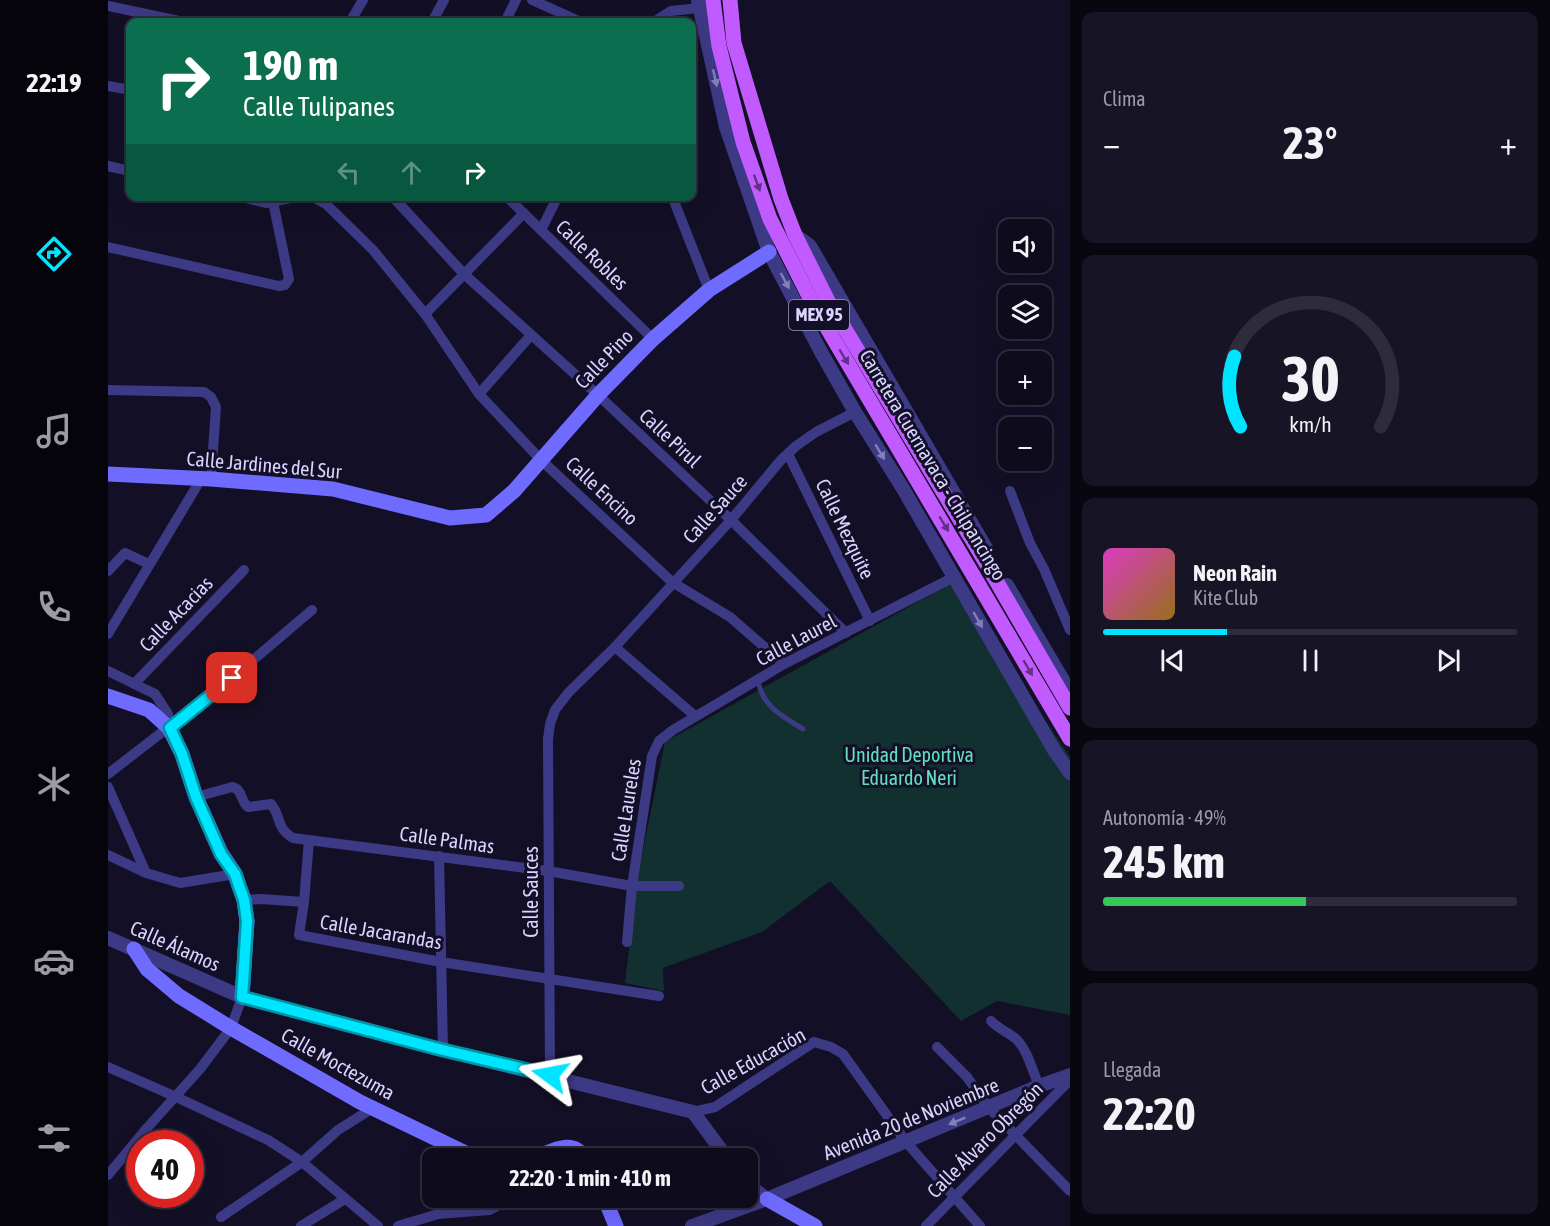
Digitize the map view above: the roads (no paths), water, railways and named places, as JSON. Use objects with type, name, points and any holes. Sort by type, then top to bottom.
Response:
[{"type":"main road","name":"Carretera Cuernavaca - Chilpancingo","points":[[730,0],[734,43],[781,199],[795,235],[828,301],[980,553],[1070,708]]},
{"type":"main road","name":"Carretera Cuernavaca - Chilpancingo","points":[[703,3],[719,46],[743,142],[770,219],[814,306],[1070,739]]},
{"type":"main road","name":"Calle Pino","points":[[486,515],[514,491],[598,395],[654,339],[709,290],[770,252]]},
{"type":"main road","name":"Calle Jardines del Sur","points":[[108,474],[333,489],[450,518],[486,515]]},
{"type":"main road","points":[[108,696],[149,710],[170,728],[182,754],[196,797],[221,854],[235,874],[244,900],[247,921],[242,997]]},
{"type":"main road","name":"Calle Moctezuma","points":[[134,949],[147,969],[179,996],[373,1108],[455,1148]]},
{"type":"main road","points":[[561,1148],[573,1146],[576,1148]]},
{"type":"main road","points":[[767,1199],[815,1226]]},
{"type":"main road","points":[[609,1208],[616,1226]]},
{"type":"street","points":[[352,18],[363,0]]},
{"type":"street","points":[[434,18],[444,0]]},
{"type":"street","points":[[507,18],[516,0]]},
{"type":"street","points":[[532,0],[570,18]]},
{"type":"street","points":[[661,18],[671,12],[703,3],[726,127],[770,252],[821,352],[855,412],[1054,750],[1070,773]]},
{"type":"street","points":[[108,6],[165,18]]},
{"type":"street","points":[[108,86],[126,89]]},
{"type":"street","points":[[108,166],[126,170]]},
{"type":"street","points":[[108,247],[279,286],[285,285],[288,279],[270,201]]},
{"type":"street","name":"Calle Encino","points":[[321,201],[327,204],[373,250],[425,314],[479,394],[540,459],[672,582],[730,617],[784,664]]},
{"type":"street","name":"Calle Pirul","points":[[397,201],[464,274],[598,395],[731,520],[846,633]]},
{"type":"street","name":"Calle Robles","points":[[511,201],[654,339]]},
{"type":"street","points":[[541,230],[556,201]]},
{"type":"street","points":[[674,201],[709,290]]},
{"type":"street","points":[[425,314],[524,213]]},
{"type":"street","points":[[795,235],[810,246],[1070,692]]},
{"type":"street","points":[[479,394],[531,335]]},
{"type":"street","points":[[108,390],[204,392],[211,397],[216,407],[206,479],[149,564],[108,634]]},
{"type":"street","name":"Calle Sauce","points":[[555,710],[569,692],[615,647],[731,520],[788,454],[816,432],[855,412]]},
{"type":"street","name":"Calle Mezquite","points":[[788,454],[870,621]]},
{"type":"street","points":[[1010,491],[1029,543],[1044,569],[1070,630]]},
{"type":"street","points":[[108,571],[125,553],[149,564]]},
{"type":"street","name":"Calle Acacias","points":[[134,684],[244,570]]},
{"type":"street","name":"Calle Laurel","points":[[658,741],[784,664],[954,577]]},
{"type":"street","points":[[108,774],[170,728],[312,610]]},
{"type":"street","points":[[615,647],[695,717]]},
{"type":"street","points":[[108,671],[155,694],[168,714],[170,728]]},
{"type":"street","name":"Calle Sauces","points":[[550,1075],[548,739],[555,710]]},
{"type":"street","name":"Calle Laureles","points":[[627,942],[632,886],[652,756],[658,741]]},
{"type":"street","points":[[108,787],[146,873]]},
{"type":"street","name":"Calle Palmas","points":[[196,797],[232,787],[236,788],[248,807],[271,804],[283,832],[293,838],[548,871],[632,886],[679,886]]},
{"type":"street","points":[[304,902],[309,840]]},
{"type":"street","points":[[108,855],[146,873],[180,883],[235,874]]},
{"type":"street","points":[[439,856],[443,1050]]},
{"type":"street","name":"Calle Jacarandas","points":[[244,900],[304,902],[299,935],[441,962],[659,996]]},
{"type":"street","name":"Calle Álamos","points":[[108,938],[242,997],[693,1112]]},
{"type":"street","points":[[109,1172],[200,1069],[231,1028],[242,997]]},
{"type":"street","points":[[991,1021],[1015,1038],[1022,1047],[1039,1086]]},
{"type":"street","name":"Calle Educación","points":[[693,1112],[715,1107],[814,1042],[831,1047],[843,1054],[906,1142]]},
{"type":"street","points":[[937,1047],[967,1077],[989,1108],[1070,1191]]},
{"type":"street","points":[[108,1068],[268,1140],[302,1162],[378,1226]]},
{"type":"street","name":"Avenida 20 de Noviembre","points":[[692,1226],[767,1199],[1039,1086],[1070,1078]]},
{"type":"street","name":"Calle Álvaro Obregón","points":[[927,1226],[1070,1078]]},
{"type":"street","points":[[221,1218],[302,1162],[338,1130],[373,1108]]},
{"type":"street","points":[[693,1112],[720,1148]]},
{"type":"street","points":[[906,1142],[980,1226]]},
{"type":"street","points":[[758,1192],[767,1199]]},
{"type":"street","points":[[301,1226],[345,1199]]},
{"type":"street","points":[[398,1226],[438,1214],[494,1208]]},
{"type":"lane","points":[[758,681],[760,693],[771,709],[803,729]]},
{"type":"park label","name":"Unidad Deportiva Eduardo Neri","points":[[909,766]]}]
